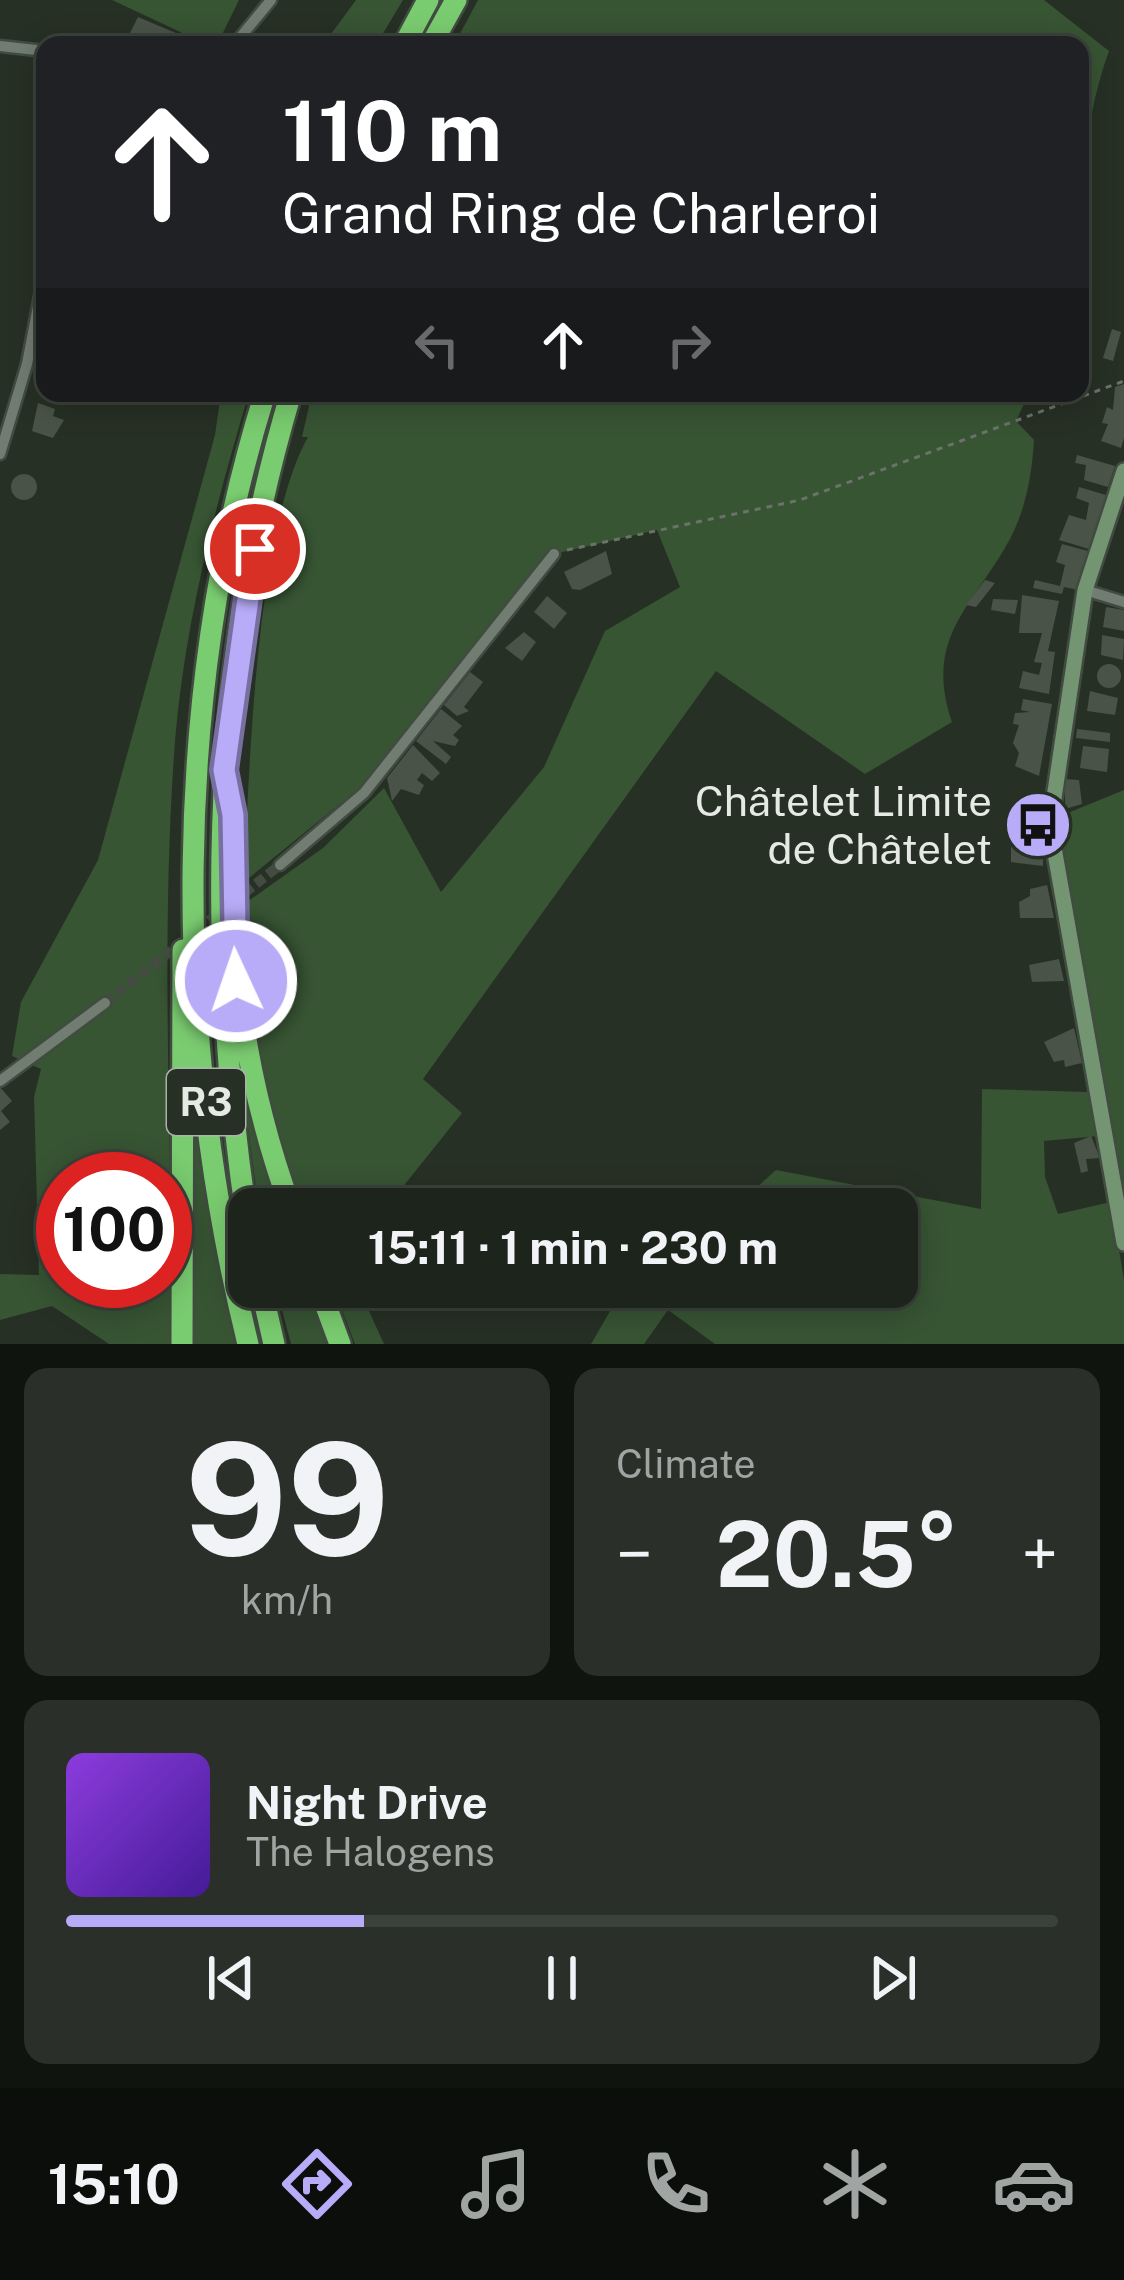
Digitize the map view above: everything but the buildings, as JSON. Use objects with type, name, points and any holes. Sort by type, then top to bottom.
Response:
[{"type":"highway","points":[[409,36],[428,0]]},
{"type":"highway","points":[[436,36],[456,0]]},
{"type":"highway","name":"R3","points":[[248,1344],[211,1147],[199,1008],[196,856],[207,685],[221,589],[264,402]]},
{"type":"highway","name":"R3","points":[[243,1188],[225,1056],[220,916],[224,770],[246,596],[290,402]]},
{"type":"highway","points":[[224,770],[233,815],[236,981],[262,1117],[284,1188]]},
{"type":"highway","points":[[182,1344],[184,882],[196,856]]},
{"type":"highway","points":[[266,1308],[274,1344]]},
{"type":"highway","points":[[327,1308],[340,1344]]},
{"type":"street","points":[[241,36],[271,0]]},
{"type":"street","points":[[0,46],[36,50]]},
{"type":"street","points":[[0,454],[36,317]]},
{"type":"street","points":[[1124,471],[1085,590],[1050,825],[1124,1243]]},
{"type":"street","points":[[280,865],[364,793],[554,554]]},
{"type":"street","points":[[1085,590],[1124,602]]},
{"type":"street","points":[[0,1081],[105,1003]]},
{"type":"path","points":[[1089,394],[1124,381]]},
{"type":"path","points":[[554,554],[800,500],[1067,402]]},
{"type":"green space","points":[[112,0],[239,0],[221,36],[189,36]]},
{"type":"green space","points":[[356,0],[403,0],[381,36],[330,36]]},
{"type":"green space","points":[[478,0],[1044,0],[1109,51],[1089,133],[1089,36],[459,36]]},
{"type":"green space","points":[[220,402],[246,402],[203,565],[175,741],[167,967],[169,1152],[36,1152],[36,1168],[34,1097],[41,1069],[12,1056],[21,1002],[98,860],[215,435]]},
{"type":"green space","points":[[310,402],[1025,402],[1016,421],[1034,440],[1016,527],[948,645],[945,693],[952,722],[865,774],[716,671],[423,1079],[462,1113],[402,1188],[296,1188],[264,1085],[244,904],[323,848],[384,788],[441,892],[544,767],[605,631],[680,587],[657,530],[554,554],[550,549],[364,793],[341,803],[244,882],[266,589],[291,478],[308,437],[302,437]]},
{"type":"green space","points":[[1124,790],[1124,1198],[1058,817]]},
{"type":"green space","points":[[237,1047],[275,1188],[256,1188]]},
{"type":"green space","points":[[982,1089],[1088,1092],[1099,1136],[1044,1141],[1045,1177],[1058,1214],[1111,1202],[1124,1280],[1124,1344],[715,1344],[668,1310],[644,1344],[591,1344],[612,1308],[918,1308],[918,1197],[981,1209]]},
{"type":"green space","points":[[193,1107],[235,1344],[191,1344]]},
{"type":"green space","points":[[776,1170],[871,1188],[756,1188]]},
{"type":"green space","points":[[0,1274],[36,1275],[36,1308],[45,1308],[0,1320]]},
{"type":"green space","points":[[55,1308],[172,1308],[172,1344],[109,1344]]},
{"type":"green space","points":[[282,1308],[318,1308],[331,1344],[291,1344]]},
{"type":"green space","points":[[341,1308],[368,1308],[384,1344],[355,1344]]},
{"type":"tunnel","points":[[197,930],[280,865]]},
{"type":"tunnel","points":[[105,1003],[182,942]]},
{"type":"place","name":"Châtelet Limite de Châtelet","points":[[1038,825]]},
{"type":"route","points":[[236,981],[233,815],[224,770],[255,549]]}]
